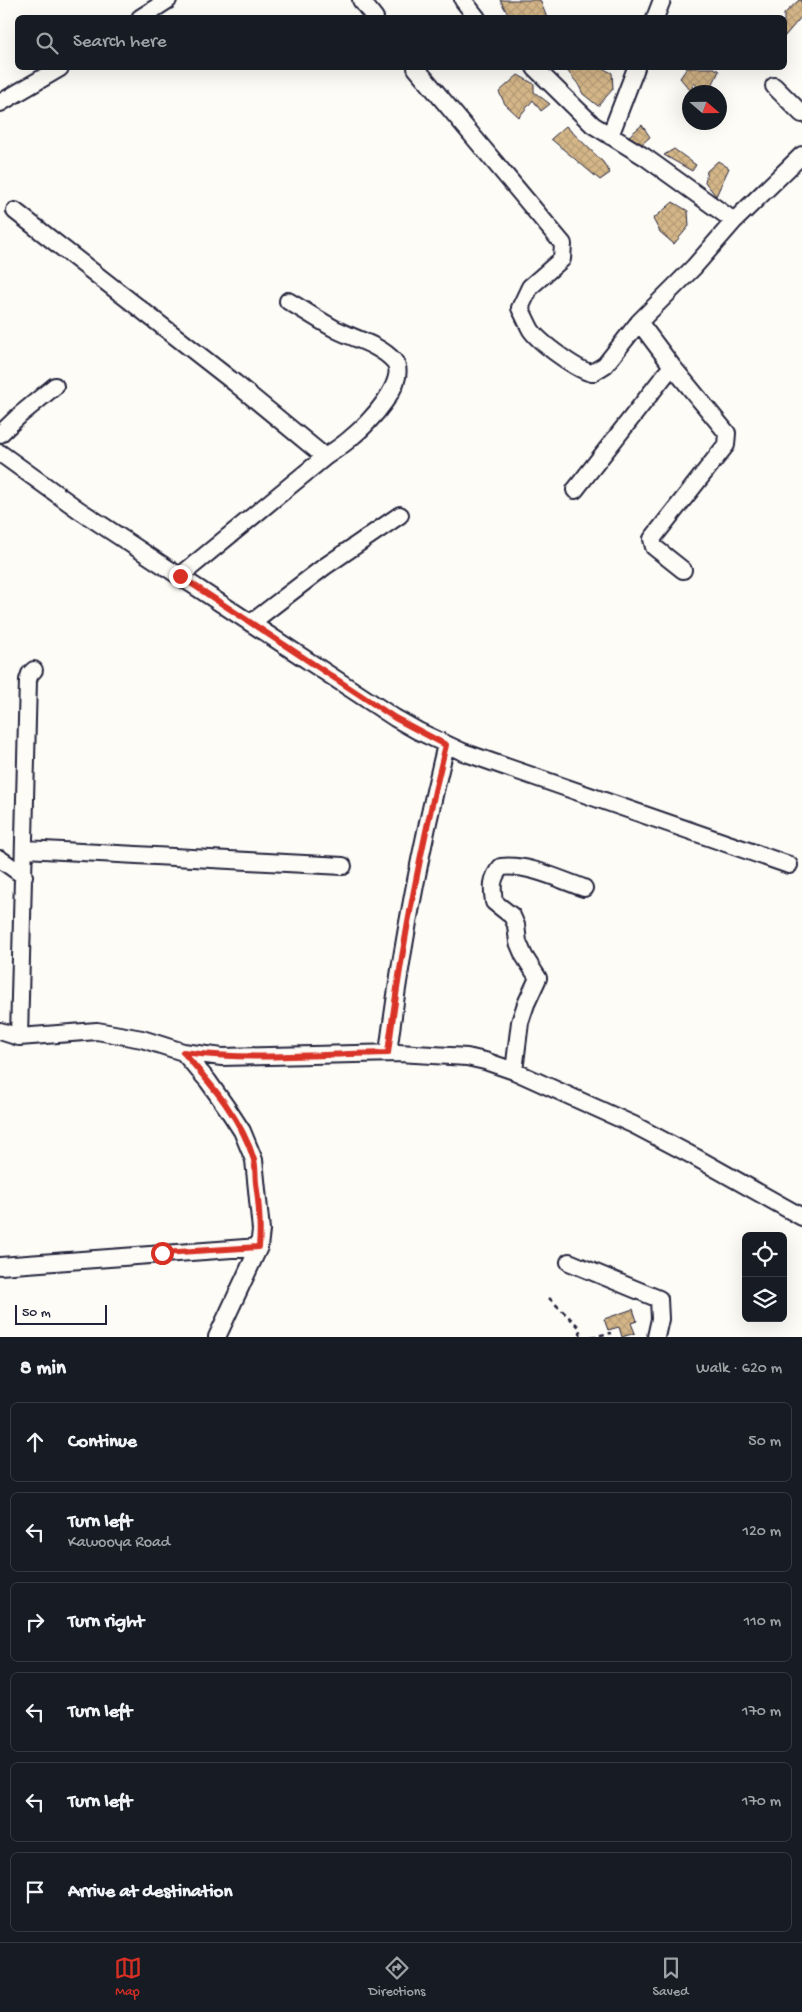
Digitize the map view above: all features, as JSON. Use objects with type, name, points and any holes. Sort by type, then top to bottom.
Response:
[{"type":"street","points":[[145,15],[168,0]]},
{"type":"street","points":[[361,0],[374,15]]},
{"type":"street","points":[[463,0],[475,15]]},
{"type":"street","points":[[656,15],[662,0]]},
{"type":"street","points":[[0,103],[57,70]]},
{"type":"street","points":[[418,70],[564,244],[562,259],[530,287],[520,308],[532,331],[579,369],[592,374],[605,365],[639,322],[694,267],[734,221],[802,155]]},
{"type":"street","points":[[537,70],[592,126],[645,157],[734,221]]},
{"type":"street","points":[[610,136],[635,70]]},
{"type":"street","points":[[774,86],[802,114]]},
{"type":"street","points":[[15,211],[236,383],[325,457]]},
{"type":"street","points":[[180,576],[325,457],[353,437],[373,416],[394,386],[397,373],[394,361],[379,350],[336,329],[288,301]]},
{"type":"street","points":[[639,322],[727,433],[728,440],[726,445],[652,539],[654,547],[683,570]]},
{"type":"street","points":[[575,490],[672,366]]},
{"type":"street","points":[[0,434],[55,386]]},
{"type":"street","points":[[0,453],[79,510],[395,718],[446,745],[602,801],[789,864]]},
{"type":"street","points":[[251,622],[324,566],[400,515]]},
{"type":"street","points":[[19,1037],[28,680],[34,670]]},
{"type":"street","points":[[388,1053],[394,1006],[418,873],[446,745]]},
{"type":"street","points":[[25,850],[343,866]]},
{"type":"street","points":[[0,859],[24,876]]},
{"type":"street","points":[[514,1071],[520,1022],[538,978],[521,949],[512,916],[494,902],[492,883],[501,867],[510,866],[523,867],[584,888]]},
{"type":"street","points":[[0,1030],[19,1037],[97,1031],[142,1039],[183,1052],[222,1057],[388,1053],[467,1057],[502,1066],[634,1125],[695,1156],[802,1217]]},
{"type":"street","points":[[183,1052],[208,1081],[242,1131],[254,1160],[261,1230],[259,1247],[217,1337]]},
{"type":"street","points":[[0,1266],[259,1247]]},
{"type":"street","points":[[569,1262],[660,1299],[660,1319],[656,1337]]},
{"type":"path","points":[[549,1298],[579,1328],[582,1337]]},
{"type":"path","points":[[591,1337],[611,1333]]},
{"type":"building","points":[[500,0],[540,0],[546,15],[508,15]]},
{"type":"building","points":[[799,0],[802,0],[802,16],[787,34],[787,15],[784,14]]},
{"type":"building","points":[[567,70],[606,70],[612,73],[613,89],[598,106],[583,94],[578,84]]},
{"type":"building","points":[[686,70],[719,71],[712,85],[696,85],[694,83],[693,85],[686,85],[680,78]]},
{"type":"building","points":[[518,75],[534,84],[534,92],[550,104],[541,111],[533,100],[519,117],[505,104],[499,92]]},
{"type":"building","points":[[642,125],[650,137],[642,144],[629,136]]},
{"type":"building","points":[[566,126],[603,162],[610,173],[600,180],[551,139]]},
{"type":"building","points":[[674,149],[696,165],[692,171],[664,155]]},
{"type":"building","points":[[718,161],[729,168],[716,196],[705,182],[707,171]]},
{"type":"building","points":[[673,202],[688,211],[689,226],[674,244],[660,232],[653,219]]},
{"type":"building","points":[[633,1309],[637,1321],[631,1323],[635,1333],[622,1337],[619,1327],[608,1330],[604,1319]]},
{"type":"route","points":[[162,1253],[259,1247],[261,1230],[254,1160],[242,1131],[208,1081],[183,1052],[222,1057],[388,1053],[394,1006],[418,873],[446,745],[395,718],[180,576]]}]
